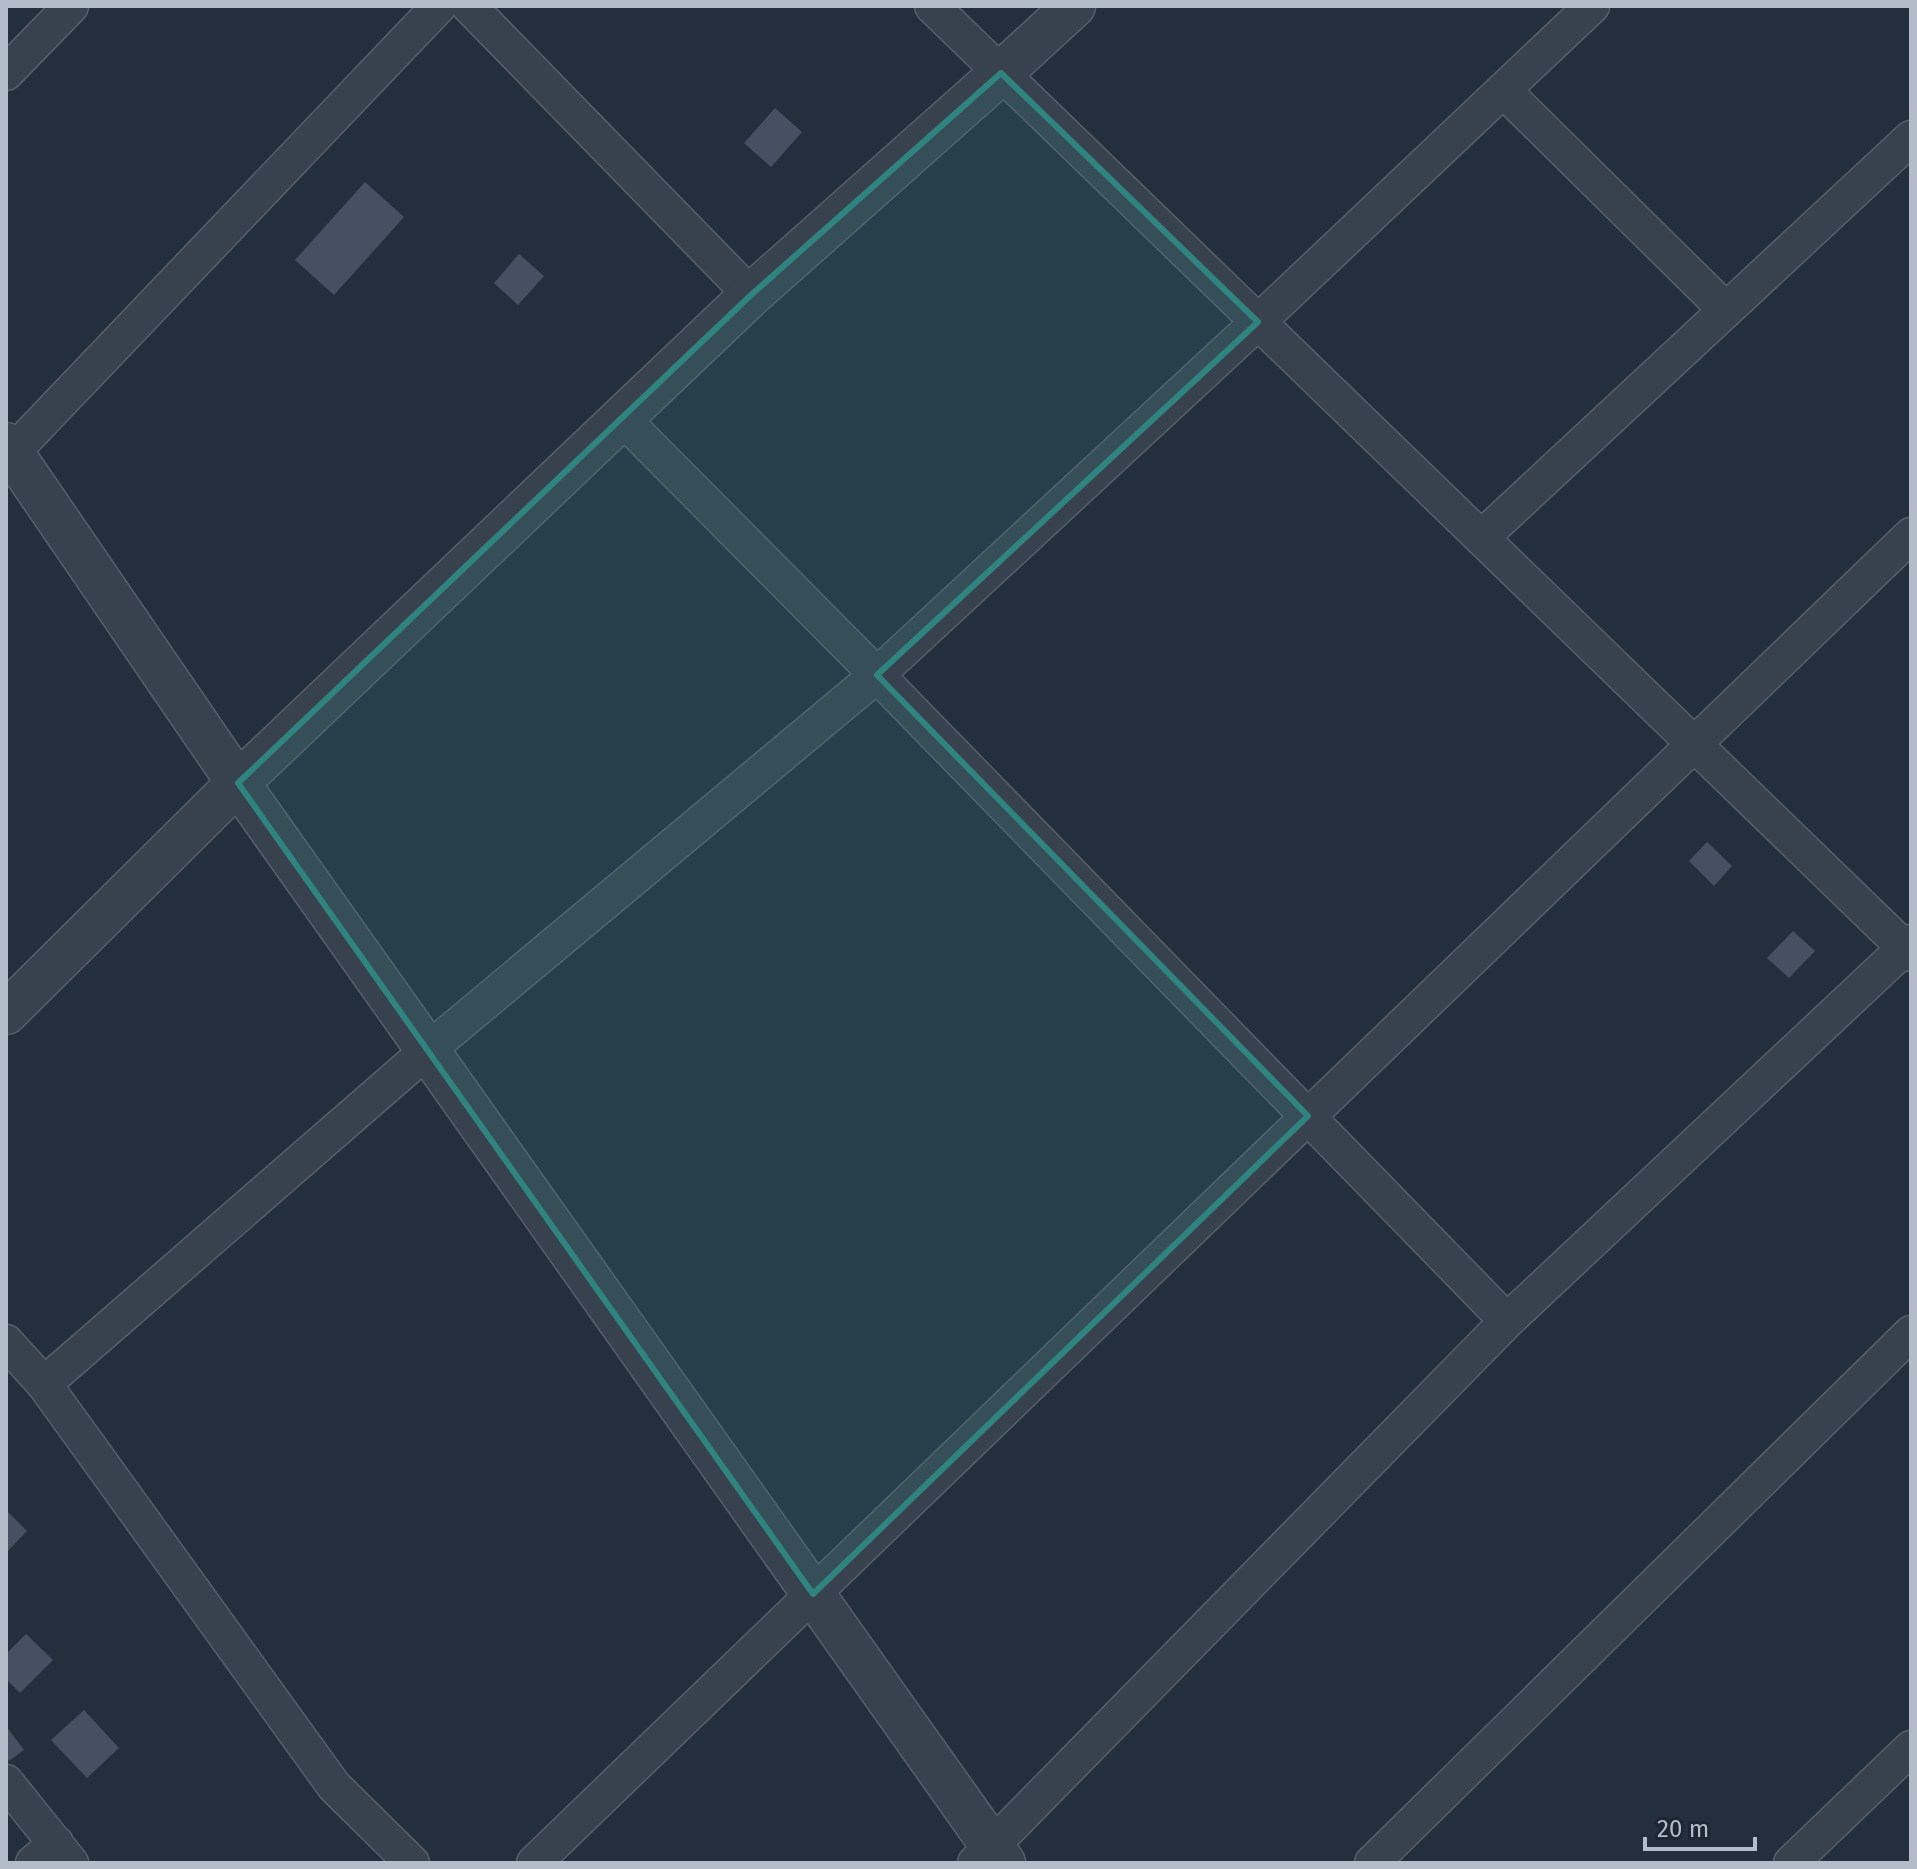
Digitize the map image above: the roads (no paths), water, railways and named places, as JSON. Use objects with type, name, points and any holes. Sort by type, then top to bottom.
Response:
[{"type":"street","points":[[6,73],[71,6]]},
{"type":"street","points":[[439,6],[9,449],[238,783],[813,1594],[990,1857],[1507,1321],[1909,948],[932,6]]},
{"type":"street","points":[[469,6],[751,295]]},
{"type":"street","points":[[11,997],[751,295],[1074,6]]},
{"type":"street","points":[[44,1384],[428,1050],[877,675],[1258,322],[1592,6]]},
{"type":"street","points":[[1503,90],[1726,310]]},
{"type":"street","points":[[1481,538],[1911,138]]},
{"type":"street","points":[[622,418],[1507,1321]]},
{"type":"street","points":[[534,1863],[1911,535]]},
{"type":"street","points":[[1372,1863],[1911,1333]]},
{"type":"street","points":[[6,1342],[44,1384],[334,1786],[412,1863]]},
{"type":"street","points":[[1791,1863],[1911,1748]]},
{"type":"street","points":[[6,1782],[53,1856]]}]
